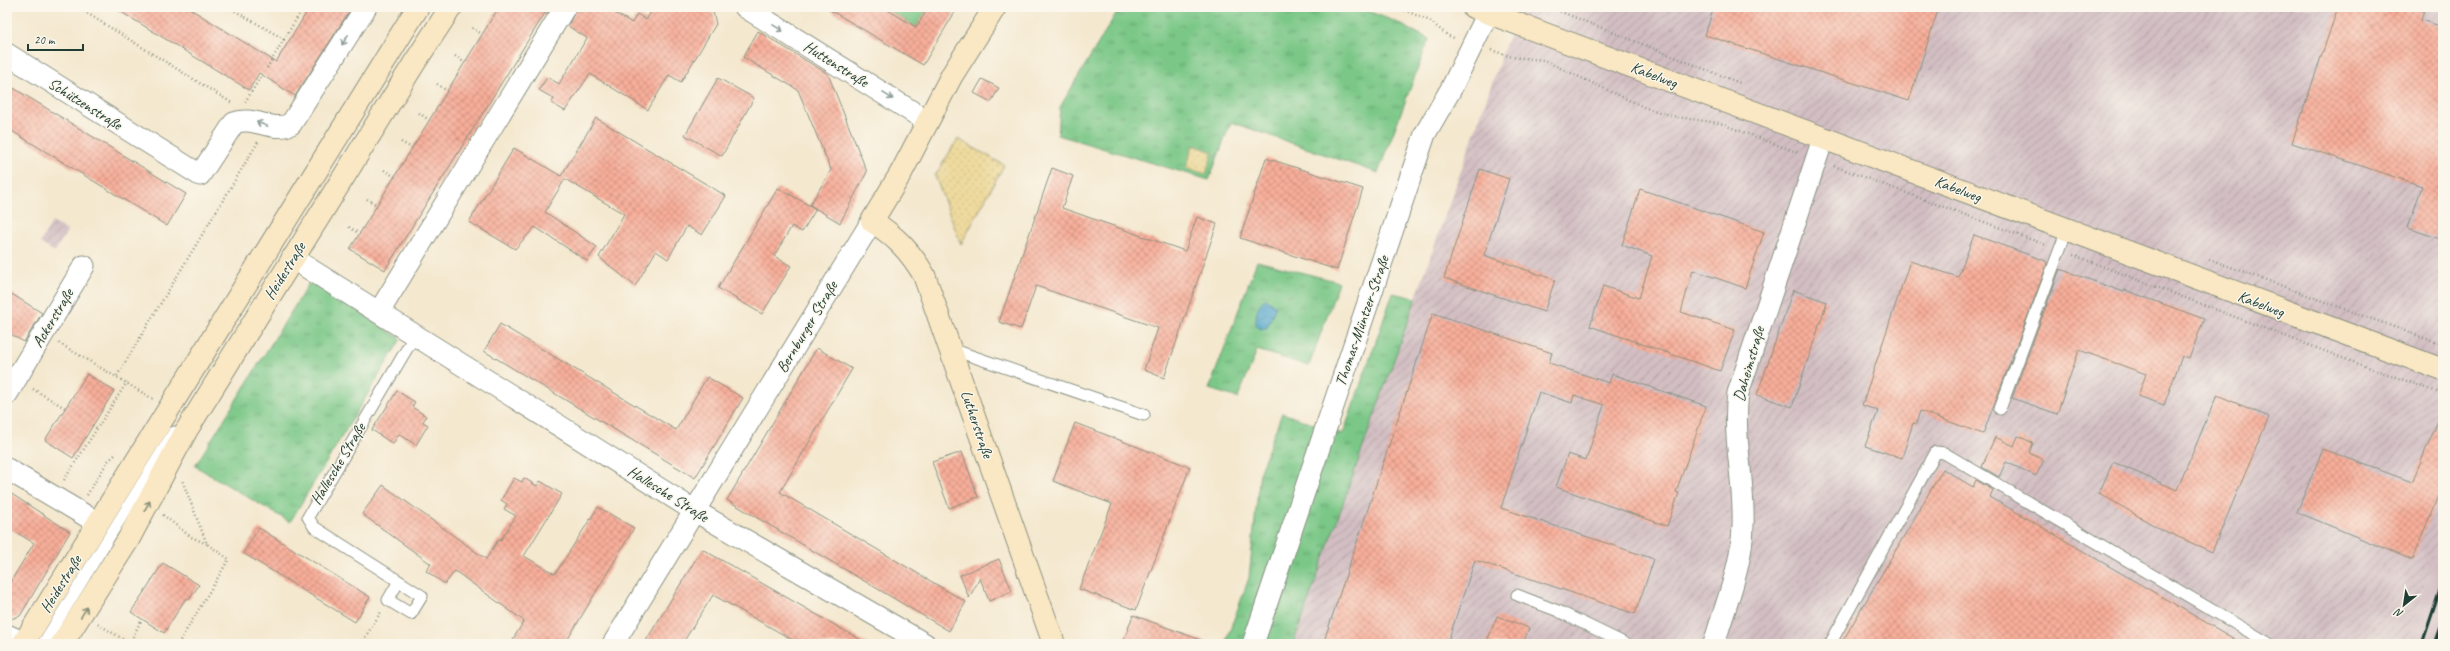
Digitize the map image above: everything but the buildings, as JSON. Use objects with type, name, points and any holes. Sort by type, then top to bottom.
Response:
[{"type":"main road","name":"Heidestraße","points":[[62,644],[82,615],[111,530],[418,7]]},
{"type":"main road","name":"Heidestraße","points":[[26,642],[186,431],[292,258],[451,7]]},
{"type":"main road","name":"Bernburger Straße","points":[[872,221],[901,173],[952,75],[995,7]]},
{"type":"main road","name":"Kabelweg","points":[[1484,9],[1823,139],[2063,240],[2443,370]]},
{"type":"main road","name":"Lutherstraße","points":[[872,221],[892,234],[914,258],[924,275],[1054,644]]},
{"type":"street","points":[[241,115],[249,120],[268,127],[282,128],[291,124],[297,117],[366,7]]},
{"type":"street","points":[[379,312],[565,7]]},
{"type":"street","name":"Huttenstraße","points":[[745,7],[927,121]]},
{"type":"street","name":"Thomas-Müntzer-Straße","points":[[1254,644],[1425,134],[1451,89],[1472,44],[1484,9]]},
{"type":"street","name":"Schützenstraße","points":[[7,54],[200,175],[234,123],[241,115]]},
{"type":"street","name":"Daheimstraße","points":[[1714,644],[1732,582],[1743,532],[1736,412],[1738,393],[1815,159],[1823,139]]},
{"type":"street","name":"Bernburger Straße","points":[[613,644],[872,221]]},
{"type":"street","name":"Hallesche Straße","points":[[292,258],[695,511],[925,644]]},
{"type":"street","name":"Ackerstraße","points":[[13,376],[43,334],[84,266]]},
{"type":"street","points":[[7,469],[111,530]]},
{"type":"lane","points":[[111,530],[428,7]]},
{"type":"lane","points":[[111,530],[438,7]]},
{"type":"lane","points":[[2000,409],[2063,240]]},
{"type":"lane","name":"Hallesche Straße","points":[[388,600],[411,614],[422,596],[314,527],[308,517],[416,335]]},
{"type":"lane","points":[[951,349],[1144,414]]},
{"type":"lane","points":[[1830,644],[1936,452],[1944,453],[2270,644]]},
{"type":"lane","points":[[388,600],[399,581]]},
{"type":"lane","points":[[1517,595],[1558,611],[1626,644]]},
{"type":"path","points":[[77,7],[241,115],[262,76]]},
{"type":"path","points":[[228,7],[284,39]]},
{"type":"path","points":[[266,68],[304,7]]},
{"type":"path","points":[[1397,7],[1430,21],[1447,35],[1512,57],[1544,60],[1646,108],[1677,117],[1720,123],[1815,159],[2063,240],[2348,360],[2443,394]]},
{"type":"path","points":[[472,28],[482,34]]},
{"type":"path","points":[[455,56],[465,63]]},
{"type":"path","points":[[437,84],[448,91]]},
{"type":"path","points":[[419,113],[429,120]]},
{"type":"path","points":[[117,376],[268,127]]},
{"type":"path","points":[[401,142],[412,148]]},
{"type":"path","points":[[384,170],[395,177]]},
{"type":"path","points":[[367,199],[377,205]]},
{"type":"path","points":[[349,227],[360,234]]},
{"type":"path","points":[[7,338],[10,333]]},
{"type":"path","points":[[43,334],[117,376],[156,401]]},
{"type":"path","points":[[13,376],[65,408]]},
{"type":"path","points":[[53,497],[127,382]]},
{"type":"path","points":[[92,426],[98,429]]},
{"type":"path","points":[[178,644],[229,559],[207,544],[182,480]]},
{"type":"path","points":[[361,644],[388,600]]},
{"type":"path","points":[[82,615],[130,644],[142,619]]},
{"type":"shaded area","points":[[1519,7],[2443,7],[2443,531],[2406,644],[1293,644]]},
{"type":"shaded area","points":[[52,222],[67,231],[55,252],[40,243]]},
{"type":"shaded area","points":[[2443,531],[2443,644],[2406,644]]},
{"type":"green space","points":[[883,7],[929,7],[916,27]]},
{"type":"green space","points":[[1120,7],[1357,7],[1394,21],[1429,39],[1378,173],[1231,122],[1209,180],[1058,135],[1060,107]]},
{"type":"green space","points":[[1257,261],[1339,282],[1309,366],[1257,350],[1238,398],[1209,389]]},
{"type":"green space","points":[[311,280],[401,339],[290,522],[195,466]]},
{"type":"green space","points":[[1393,293],[1416,298],[1293,644],[1225,644],[1249,578],[1260,471],[1282,413],[1343,434]]},
{"type":"sand","points":[[958,139],[1004,165],[961,244],[935,176]]},
{"type":"sand","points":[[1193,145],[1213,152],[1206,174],[1186,168]]},
{"type":"water","points":[[1265,299],[1276,306],[1267,328],[1260,329],[1256,324],[1256,314],[1258,307]]},
{"type":"railway","points":[[2422,644],[2443,581]]},
{"type":"railway","points":[[2435,644],[2443,621]]}]
